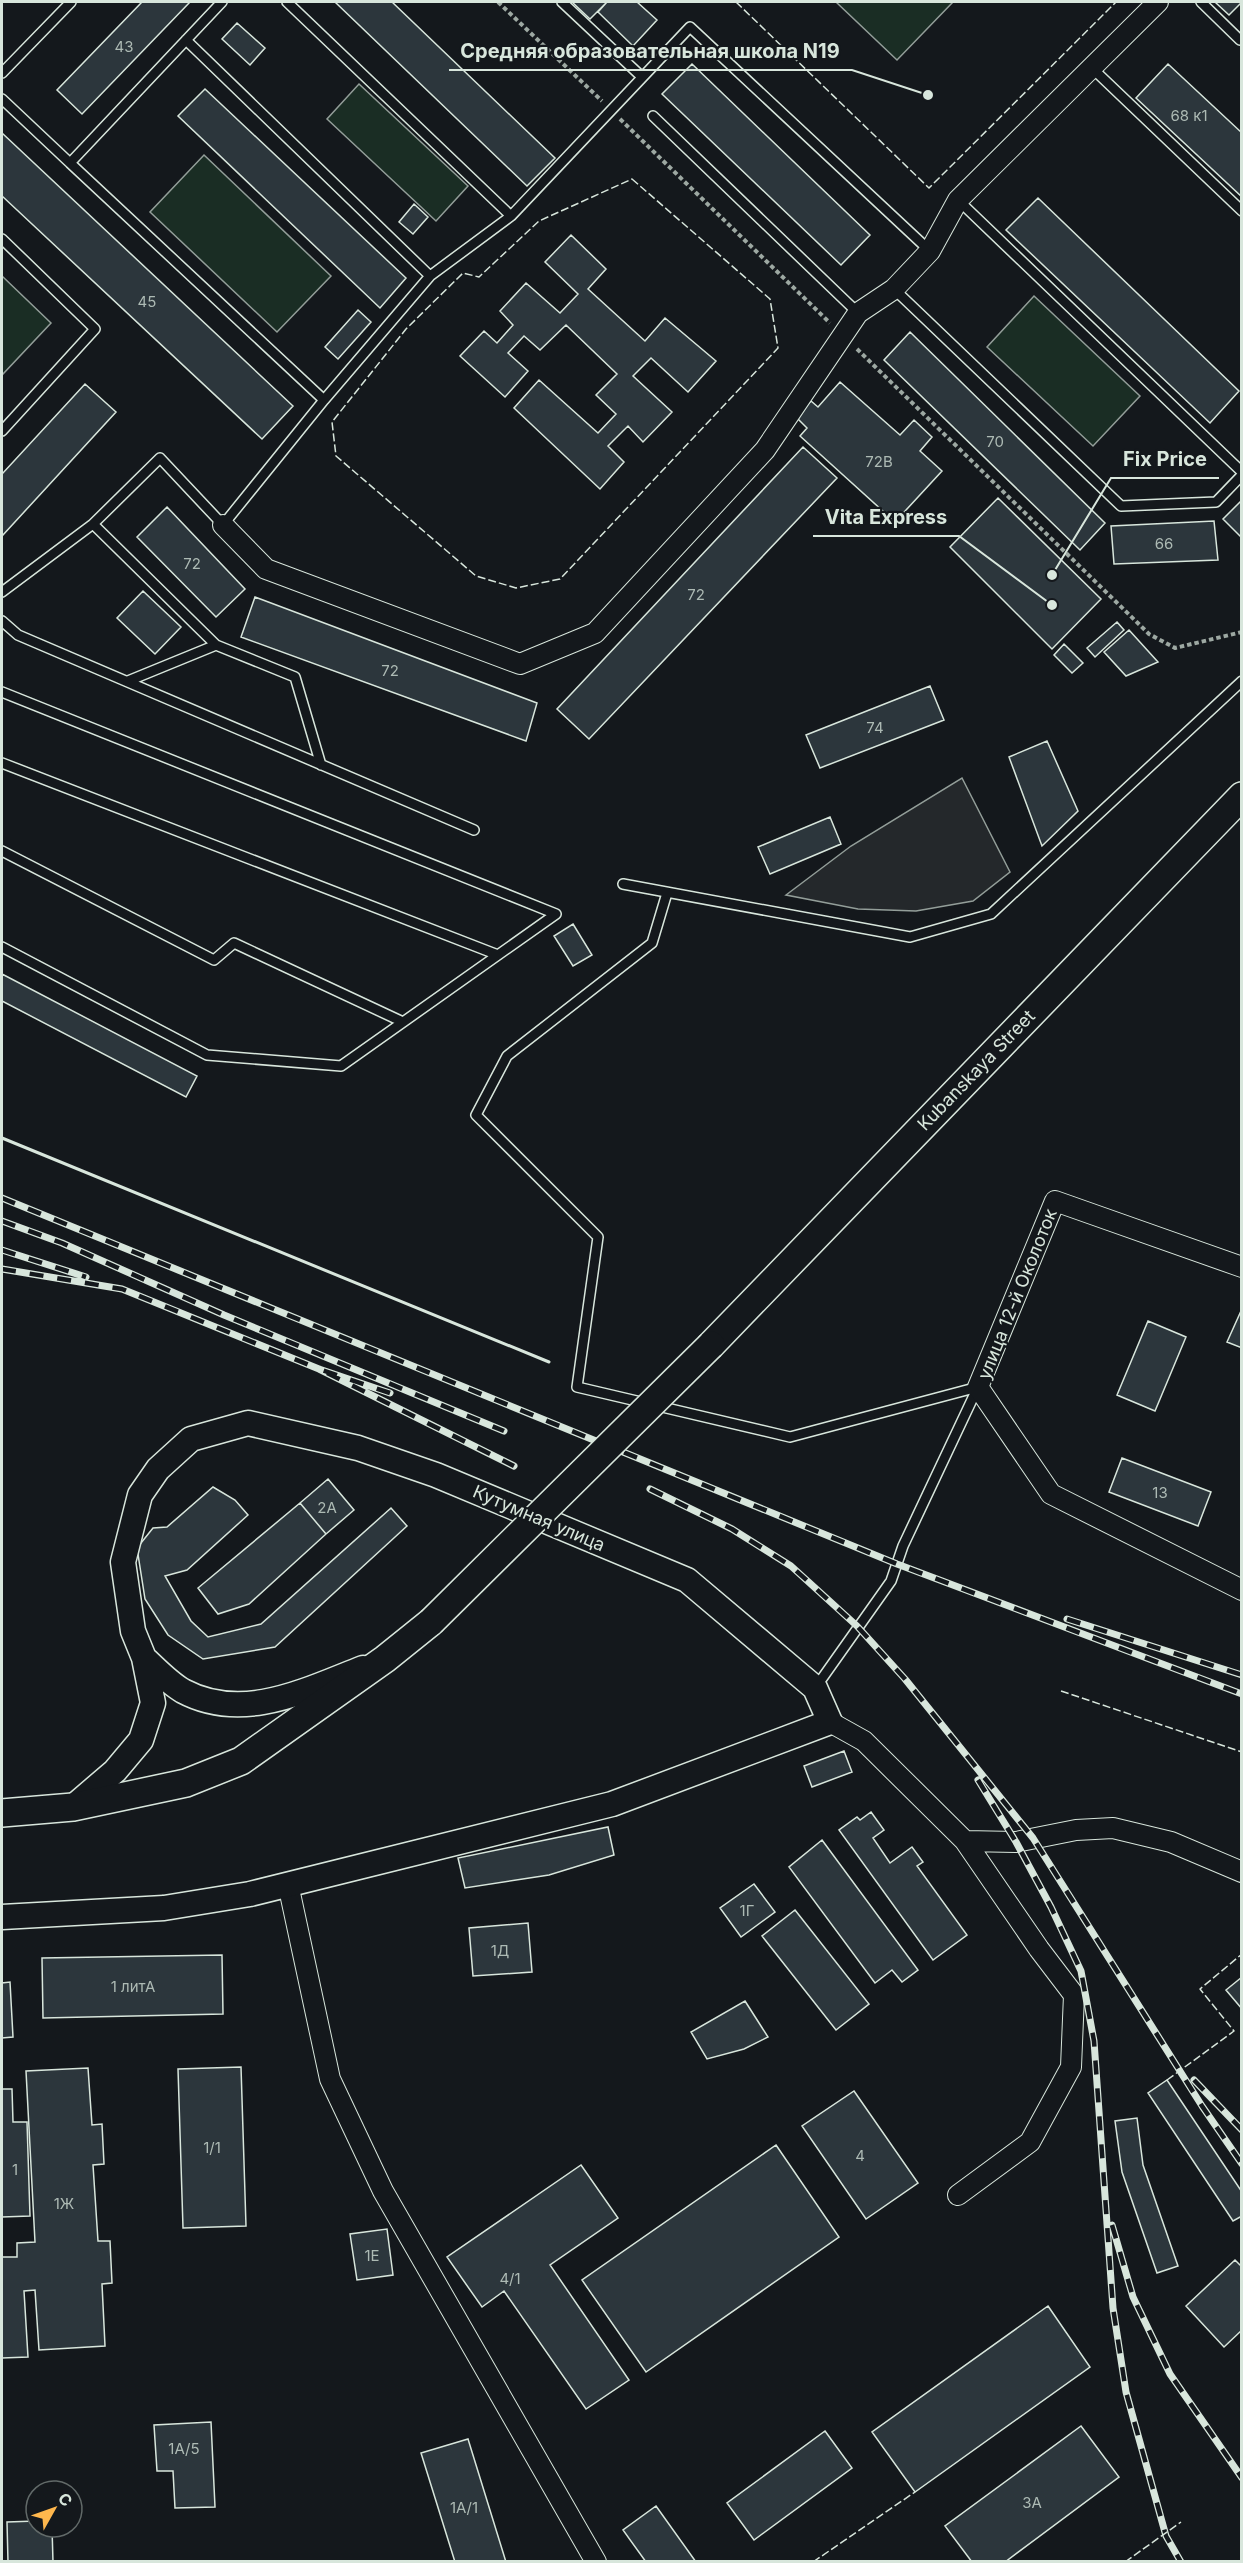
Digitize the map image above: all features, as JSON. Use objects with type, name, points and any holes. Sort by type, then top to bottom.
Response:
[{"type":"main road","name":"Kubanskaya Street","points":[[2,1813],[73,1807],[186,1783],[242,1761],[385,1659],[430,1622],[711,1345],[1242,796]]},
{"type":"street","points":[[223,525],[266,569],[520,664],[595,633],[765,450],[858,313],[894,289],[930,250],[958,200],[1158,2]]},
{"type":"street","name":"улица 12-й Околоток","points":[[1242,1267],[1055,1201],[978,1387],[1051,1494],[1242,1590]]},
{"type":"street","name":"Кутумная улица","points":[[144,1658],[133,1631],[123,1562],[129,1531],[140,1495],[158,1469],[190,1439],[248,1423],[358,1448],[436,1475],[687,1580],[815,1688],[830,1722]]},
{"type":"street","points":[[144,1658],[180,1689],[200,1699],[228,1705],[271,1702],[385,1659]]},
{"type":"street","points":[[73,1807],[115,1771],[141,1740],[153,1703],[144,1658]]},
{"type":"street","points":[[2,1917],[164,1908],[250,1894],[612,1804],[830,1722],[864,1741],[965,1841],[1039,1950],[1074,1995],[1071,2067],[1030,2142],[958,2195]]},
{"type":"street","points":[[965,1841],[1016,1842],[1076,1830],[1113,1828],[1171,1842],[1242,1872]]},
{"type":"street","points":[[288,1884],[330,2079],[383,2191],[596,2562]]},
{"type":"lane","points":[[2,73],[71,2]]},
{"type":"lane","points":[[70,163],[222,2]]},
{"type":"lane","points":[[287,2],[512,216]]},
{"type":"lane","points":[[562,2],[642,77]]},
{"type":"lane","points":[[1201,2],[1240,40],[1242,38]]},
{"type":"lane","points":[[2,592],[93,524],[160,458],[223,525],[324,400],[430,276],[512,216],[690,27],[930,250]]},
{"type":"lane","points":[[186,40],[430,276]]},
{"type":"lane","points":[[1091,67],[1242,211]]},
{"type":"lane","points":[[2,99],[324,400]]},
{"type":"lane","points":[[653,116],[858,313]]},
{"type":"lane","points":[[894,289],[1121,506],[1216,501],[1242,473],[958,200]]},
{"type":"lane","points":[[2,239],[95,330],[2,431]]},
{"type":"lane","points":[[93,524],[216,645],[295,677],[321,765]]},
{"type":"lane","points":[[2,621],[18,635],[474,830]]},
{"type":"lane","points":[[128,681],[216,645]]},
{"type":"lane","points":[[623,884],[910,937],[991,914],[1242,681]]},
{"type":"lane","points":[[2,692],[556,914],[341,1066],[207,1055],[2,947]]},
{"type":"lane","points":[[2,763],[498,955]]},
{"type":"lane","points":[[2,851],[214,960],[234,943],[403,1022]]},
{"type":"lane","points":[[667,893],[652,943],[507,1056],[476,1115],[598,1237],[577,1386],[790,1437],[978,1387]]},
{"type":"lane","points":[[815,1688],[891,1581],[903,1546],[978,1387]]},
{"type":"green space","points":[[836,2],[953,2],[897,60]]},
{"type":"green space","points":[[359,84],[468,186],[436,221],[327,119]]},
{"type":"green space","points":[[204,155],[331,276],[277,332],[150,212]]},
{"type":"green space","points":[[2,276],[51,323],[2,375]]},
{"type":"green space","points":[[1034,296],[1140,396],[1093,446],[987,347]]},
{"type":"shaded area","points":[[962,778],[1010,872],[973,901],[916,911],[858,909],[786,895],[851,846]]},
{"type":"building","points":[[142,2],[190,2],[82,114],[57,90]]},
{"type":"building","points":[[335,2],[392,2],[555,158],[527,186]]},
{"type":"building","points":[[572,2],[607,2],[590,19]]},
{"type":"building","points":[[607,2],[637,2],[657,20],[633,46],[598,12]]},
{"type":"building","points":[[1215,2],[1242,2],[1229,15]]},
{"type":"building","points":[[237,23],[265,48],[250,65],[222,39]]},
{"type":"building","points":[[692,64],[870,235],[841,265],[662,94]]},
{"type":"building","points":[[1168,64],[1242,133],[1242,197],[1136,98]]},
{"type":"building","points":[[205,89],[406,278],[380,308],[178,116]]},
{"type":"building","points":[[2,133],[293,406],[262,439],[2,196]]},
{"type":"building","points":[[1038,198],[1239,391],[1210,423],[1006,230]]},
{"type":"building","points":[[414,204],[428,217],[413,234],[399,222]]},
{"type":"building","points":[[571,235],[606,269],[588,289],[645,341],[665,318],[716,361],[688,392],[651,358],[633,376],[672,412],[643,442],[628,426],[608,446],[624,462],[600,489],[514,408],[539,380],[598,433],[616,414],[596,395],[617,374],[566,325],[540,350],[524,336],[508,353],[528,371],[505,397],[460,356],[484,331],[497,343],[513,325],[500,311],[526,283],[560,313],[578,294],[545,262]]},
{"type":"building","points":[[358,310],[371,322],[338,359],[325,347]]},
{"type":"building","points":[[910,332],[1105,523],[1080,550],[884,360]]},
{"type":"building","points":[[840,382],[900,435],[914,420],[932,437],[920,451],[942,471],[895,522],[800,436],[807,428],[796,417],[811,401],[818,407]]},
{"type":"building","points":[[85,384],[116,412],[2,536],[2,474]]},
{"type":"building","points":[[803,447],[837,478],[589,739],[557,709]]},
{"type":"building","points":[[998,498],[1101,599],[1052,649],[950,547]]},
{"type":"building","points":[[1242,500],[1242,538],[1223,519]]},
{"type":"building","points":[[167,507],[245,589],[216,617],[137,537]]},
{"type":"building","points":[[1214,521],[1218,560],[1114,564],[1111,526]]},
{"type":"building","points":[[143,591],[181,627],[155,654],[117,618]]},
{"type":"building","points":[[255,597],[537,703],[526,741],[241,637]]},
{"type":"building","points":[[1117,622],[1124,630],[1095,657],[1087,648]]},
{"type":"building","points":[[1129,630],[1158,662],[1126,676],[1104,652]]},
{"type":"building","points":[[1064,644],[1083,663],[1072,673],[1054,655]]},
{"type":"building","points":[[930,686],[944,720],[820,768],[806,735]]},
{"type":"building","points":[[1047,741],[1078,811],[1042,846],[1009,757]]},
{"type":"building","points":[[830,817],[841,844],[770,874],[758,847]]},
{"type":"building","points":[[573,924],[592,955],[573,966],[554,936]]},
{"type":"building","points":[[2,974],[197,1076],[186,1097],[2,1001]]},
{"type":"building","points":[[1242,1311],[1242,1348],[1227,1342]]},
{"type":"building","points":[[1148,1321],[1186,1337],[1155,1411],[1117,1395]]},
{"type":"building","points":[[1122,1458],[1211,1492],[1198,1526],[1109,1492]]},
{"type":"building","points":[[328,1479],[354,1510],[326,1534],[300,1503]]},
{"type":"building","points":[[213,1487],[235,1500],[248,1515],[187,1570],[165,1576],[191,1621],[208,1637],[261,1624],[391,1508],[407,1526],[275,1647],[203,1659],[168,1635],[145,1599],[137,1548],[153,1528],[167,1527]]},
{"type":"building","points":[[300,1503],[326,1534],[249,1604],[218,1614],[198,1588]]},
{"type":"building","points":[[844,1751],[852,1772],[812,1787],[804,1766]]},
{"type":"building","points":[[871,1812],[884,1830],[873,1838],[890,1863],[912,1847],[923,1862],[917,1866],[967,1935],[933,1960],[839,1830],[857,1817],[860,1820]]},
{"type":"building","points":[[608,1827],[614,1855],[549,1875],[465,1888],[458,1858]]},
{"type":"building","points":[[822,1840],[918,1970],[902,1982],[892,1970],[875,1983],[789,1867]]},
{"type":"building","points":[[754,1884],[775,1912],[741,1937],[720,1908]]},
{"type":"building","points":[[795,1910],[869,2004],[836,2030],[762,1936]]},
{"type":"building","points":[[528,1923],[532,1972],[473,1976],[469,1928]]},
{"type":"building","points":[[222,1955],[223,2014],[43,2018],[42,1958]]},
{"type":"building","points":[[1242,1977],[1242,2009],[1226,1990]]},
{"type":"building","points":[[10,1982],[13,2037],[2,2038],[2,1983]]},
{"type":"building","points":[[745,2001],[768,2037],[744,2049],[707,2059],[691,2032]]},
{"type":"building","points":[[241,2067],[246,2226],[183,2228],[178,2069]]},
{"type":"building","points":[[88,2068],[92,2125],[102,2124],[104,2164],[93,2165],[98,2241],[110,2241],[112,2283],[102,2284],[105,2346],[39,2350],[35,2290],[24,2291],[28,2357],[2,2358],[2,2257],[17,2257],[17,2243],[35,2242],[26,2071]]},
{"type":"building","points":[[1167,2080],[1242,2192],[1242,2216],[1233,2221],[1148,2093]]},
{"type":"building","points":[[2,2089],[12,2089],[13,2122],[27,2122],[30,2216],[2,2217]]},
{"type":"building","points":[[854,2091],[918,2183],[866,2219],[802,2126]]},
{"type":"building","points":[[1137,2118],[1143,2165],[1178,2266],[1157,2273],[1122,2172],[1115,2121]]},
{"type":"building","points":[[776,2145],[839,2237],[646,2372],[582,2280]]},
{"type":"building","points":[[581,2165],[618,2218],[550,2265],[629,2380],[586,2409],[504,2291],[482,2307],[447,2257]]},
{"type":"building","points":[[387,2229],[393,2275],[357,2280],[350,2234]]},
{"type":"building","points":[[1235,2260],[1242,2267],[1242,2330],[1224,2347],[1186,2306]]},
{"type":"building","points":[[1048,2306],[1090,2367],[915,2492],[872,2432]]},
{"type":"building","points":[[211,2422],[215,2507],[175,2508],[173,2471],[157,2471],[154,2425]]},
{"type":"building","points":[[1081,2426],[1119,2477],[1005,2562],[972,2562],[945,2526]]},
{"type":"building","points":[[825,2431],[852,2468],[754,2540],[727,2503]]},
{"type":"building","points":[[468,2439],[506,2562],[455,2562],[421,2453]]},
{"type":"building","points":[[656,2506],[696,2562],[646,2562],[623,2530]]},
{"type":"building","points":[[24,2521],[24,2539],[52,2539],[53,2562],[8,2562],[7,2522]]},
{"type":"railway","points":[[2,1198],[897,1564],[1242,1694]]},
{"type":"railway","points":[[2,1221],[62,1243],[224,1315],[504,1431]]},
{"type":"railway","points":[[2,1250],[86,1277]]},
{"type":"railway","points":[[2,1269],[122,1289],[319,1369]]},
{"type":"railway","points":[[390,1393],[319,1369],[514,1466]]},
{"type":"railway","points":[[650,1489],[732,1529],[791,1566],[857,1626],[905,1679],[1033,1838],[1202,2106],[1242,2164]]},
{"type":"railway","points":[[1067,1619],[1242,1675]]},
{"type":"railway","points":[[978,1780],[1016,1842],[1051,1907],[1081,1971],[1094,2041],[1113,2308],[1126,2392],[1166,2536],[1181,2562]]},
{"type":"railway","points":[[1194,2080],[1242,2130]]},
{"type":"railway","points":[[1112,2225],[1133,2297],[1170,2374],[1242,2478]]},
{"type":"fence","points":[[736,2],[929,188],[1116,2]]},
{"type":"fence","points":[[632,179],[770,299],[778,348],[560,579],[516,588],[476,576],[336,456],[332,422],[406,329],[463,273],[479,277],[539,221],[632,179]]},
{"type":"fence","points":[[1061,1691],[1242,1752]]},
{"type":"fence","points":[[1167,2080],[1234,2031],[1200,1989],[1242,1954]]},
{"type":"fence","points":[[813,2562],[915,2492]]},
{"type":"fence","points":[[1125,2562],[1181,2522]]},
{"type":"wall","points":[[2,1138],[549,1362]]},
{"type":"place","name":"Средняя образовательная школа N19","points":[[928,95]]},
{"type":"place","name":"Fix Price","points":[[1052,575]]},
{"type":"place","name":"Vita Express","points":[[1052,605]]}]
